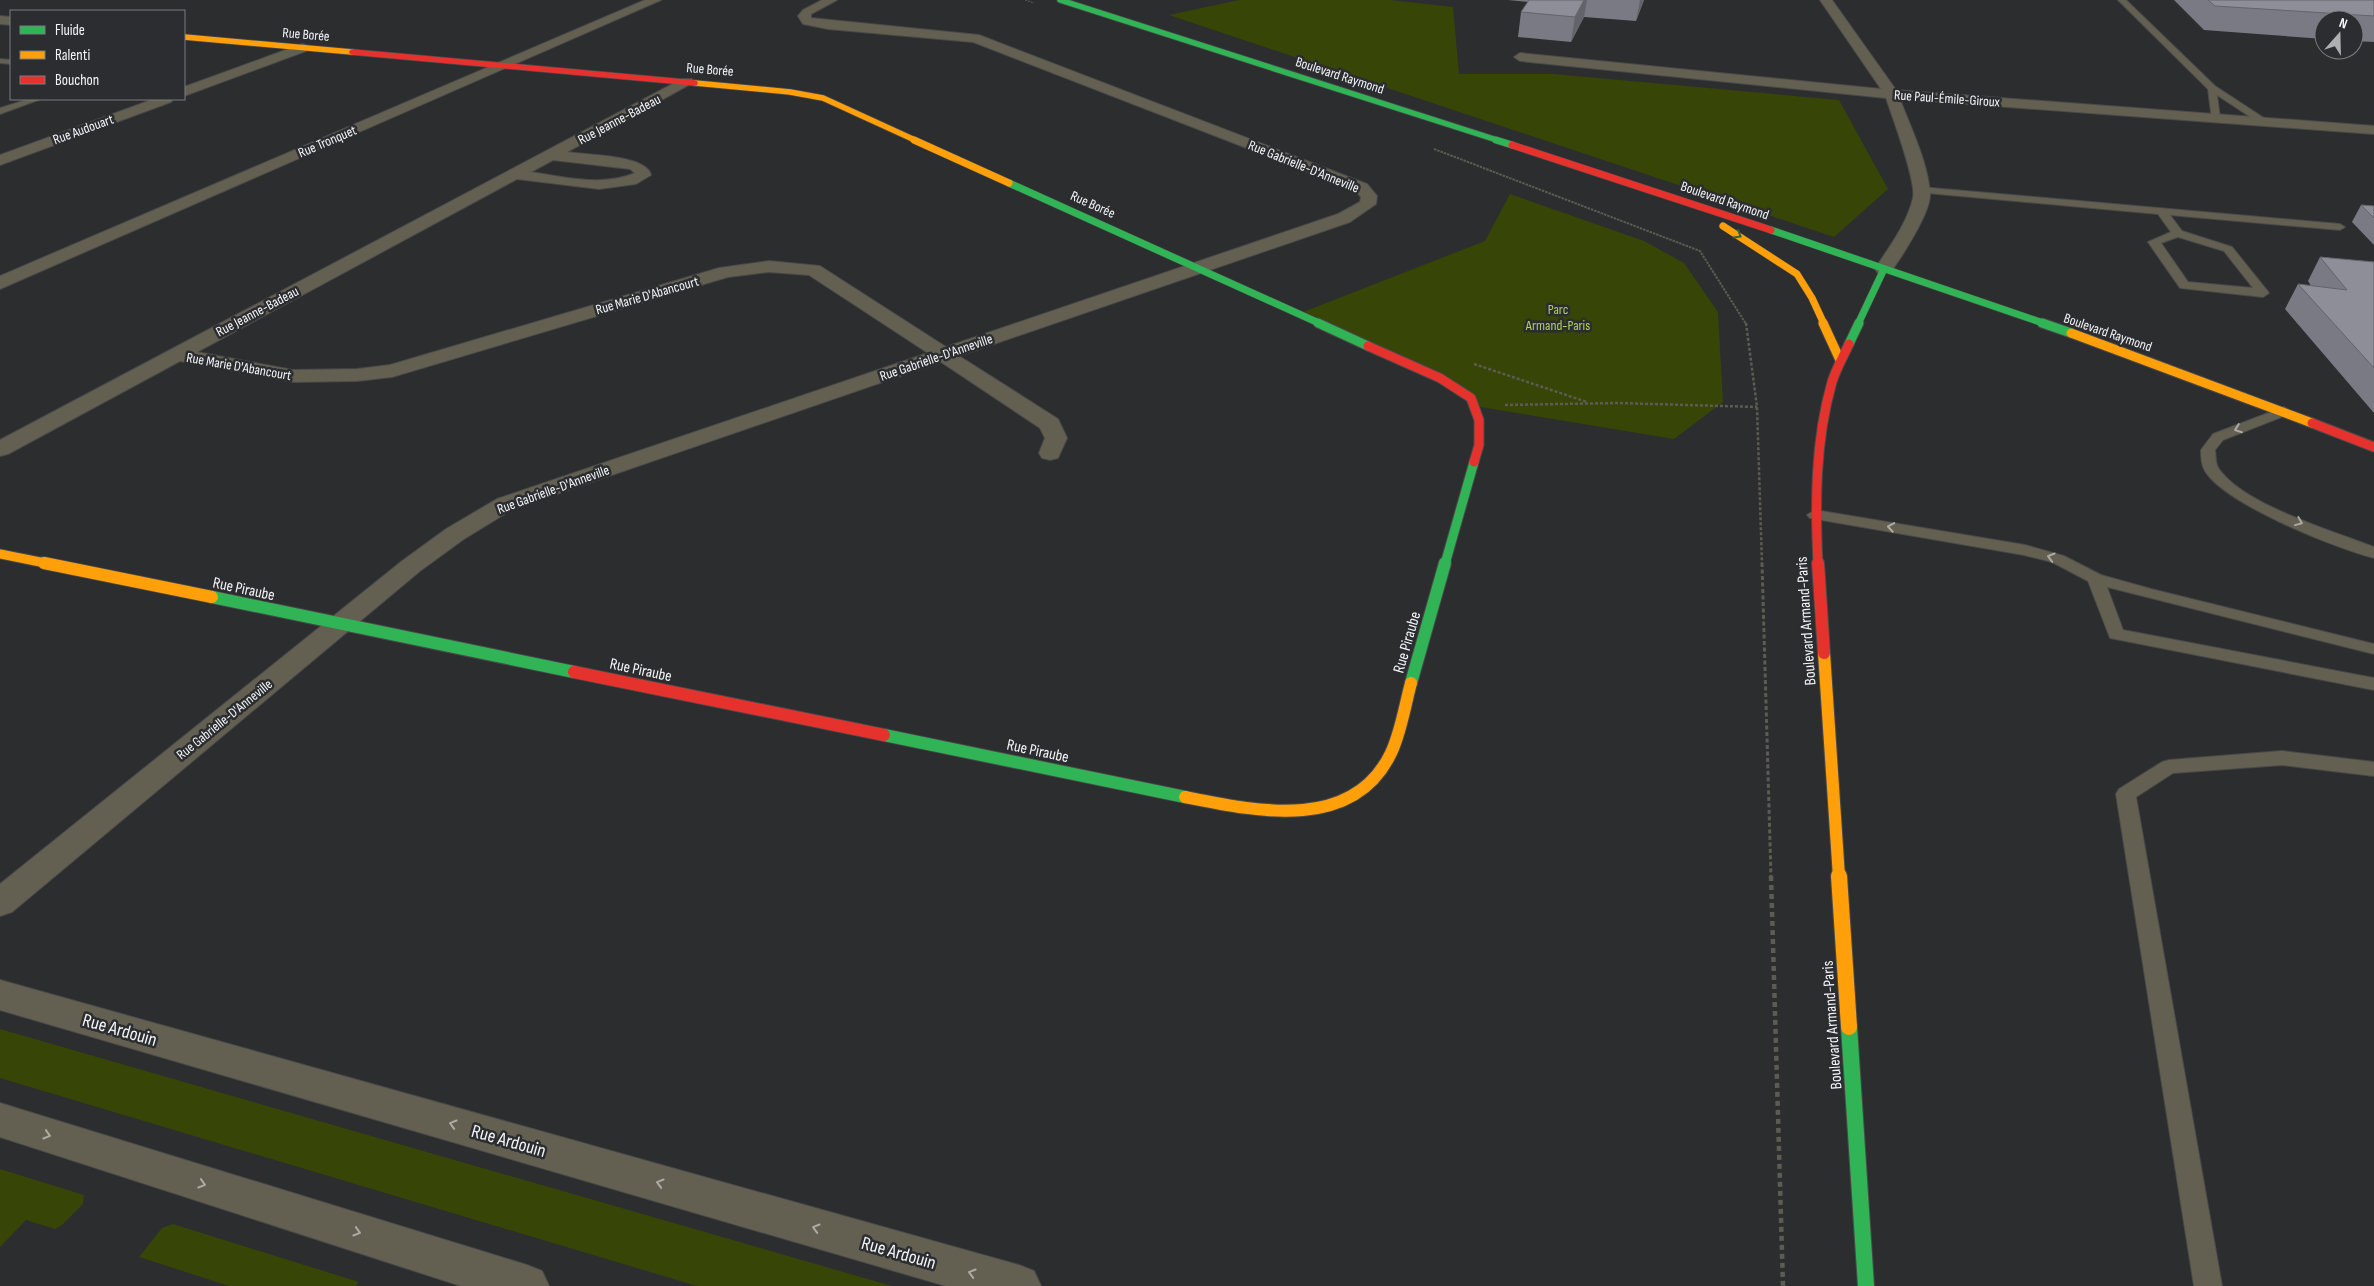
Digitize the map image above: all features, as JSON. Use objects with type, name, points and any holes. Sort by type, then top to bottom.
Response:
[{"type":"street","name":"Rue Tronquet","points":[[0,283],[655,0]]},
{"type":"street","name":"Rue Gabrielle-D'Anneville","points":[[0,903],[410,566],[455,534],[505,504],[1344,218],[1368,204],[1369,196],[1361,187],[975,38],[828,25],[807,21],[804,16],[807,12],[831,0]]},
{"type":"street","name":"Boulevard Raymond","points":[[1060,0],[1681,200],[1884,269],[2284,411],[2374,447]]},
{"type":"street","name":"Boulevard Armand-Paris","points":[[1826,0],[1890,93],[1916,166],[1922,196],[1911,225],[1884,269],[1840,360],[1832,382],[1816,466],[1815,515],[1866,1286]]},
{"type":"street","name":"Rue Borée","points":[[185,38],[687,82],[790,92],[823,98],[1197,268]]},
{"type":"street","points":[[185,92],[302,48]]},
{"type":"street","name":"Rue Paul-Émile-Giroux","points":[[1520,57],[1698,76],[1890,93],[2374,130]]},
{"type":"street","name":"Rue Jeanne-Badeau","points":[[0,449],[687,82]]},
{"type":"street","name":"Rue Audouart","points":[[0,160],[163,100]]},
{"type":"street","name":"Rue Jeanne-Badeau","points":[[515,174],[616,184],[635,181],[643,175],[642,170],[634,165],[552,155]]},
{"type":"street","points":[[1681,200],[1768,253],[1797,274],[1812,298],[1840,360]]},
{"type":"street","name":"Rue Marie D'Abancourt","points":[[176,354],[293,376],[339,376],[392,370],[725,272],[772,264],[814,270],[1050,424],[1056,438],[1050,453]]},
{"type":"street","points":[[1197,268],[1440,378],[1471,398],[1474,406]]},
{"type":"street","name":"Rue Piraube","points":[[0,554],[1239,808],[1308,810],[1349,800],[1375,778],[1392,751],[1479,445],[1479,420],[1474,406]]},
{"type":"street","name":"Rue Ardouin","points":[[0,995],[1019,1286]]},
{"type":"street","points":[[0,1120],[527,1286]]},
{"type":"lane","points":[[2122,0],[2212,88],[2264,122]]},
{"type":"lane","points":[[2212,88],[2215,118]]},
{"type":"lane","points":[[0,111],[34,100]]},
{"type":"lane","points":[[1920,190],[2340,227]]},
{"type":"lane","points":[[2161,211],[2178,233],[2228,248],[2263,293],[2184,286],[2154,242],[2178,233]]},
{"type":"lane","points":[[2284,411],[2218,437],[2208,450],[2210,468],[2225,485],[2246,501],[2374,553]]},
{"type":"lane","points":[[1815,515],[2026,550],[2058,559],[2095,578],[2146,593],[2374,649]]},
{"type":"lane","points":[[2095,578],[2116,634],[2374,684]]},
{"type":"lane","points":[[2208,1286],[2126,794],[2169,768],[2282,758],[2374,769]]},
{"type":"path","points":[[1025,0],[1034,3]]},
{"type":"path","points":[[1432,148],[1700,250],[1746,321],[1757,408],[1783,1286]]},
{"type":"path","points":[[1473,363],[1591,403]]},
{"type":"path","points":[[1474,406],[1591,403],[1757,408]]},
{"type":"green space","points":[[1239,0],[1390,0],[1453,7],[1459,74],[1554,74],[1839,100],[1888,189],[1834,237],[1169,15]]},
{"type":"green space","name":"Parc Armand-Paris","points":[[1510,194],[1644,241],[1684,263],[1718,312],[1723,402],[1674,439],[1474,406],[1471,398],[1298,314],[1485,241]]},
{"type":"green space","points":[[0,1029],[892,1286],[697,1286],[0,1078]]},
{"type":"green space","points":[[0,1169],[84,1195],[83,1204],[62,1225],[55,1229],[26,1220],[0,1247]]},
{"type":"green space","points":[[173,1224],[359,1282],[356,1286],[229,1286],[139,1257],[162,1228]]},
{"type":"building","points":[[1529,0],[1584,0],[1575,17],[1521,12]]},
{"type":"building","points":[[2208,0],[2374,0],[2374,16],[2364,15],[2364,10],[2314,10],[2314,12],[2215,6]]},
{"type":"building","points":[[2361,205],[2374,206],[2374,218]]},
{"type":"building","points":[[2320,257],[2374,262],[2374,368],[2298,284],[2347,290]]},
{"type":"traffic: fast","points":[[1060,0],[1512,145]]},
{"type":"traffic: fast","points":[[1009,183],[1368,346]]},
{"type":"traffic: fast","points":[[1771,230],[2071,333]]},
{"type":"traffic: fast","points":[[1849,344],[1884,269]]},
{"type":"traffic: fast","points":[[1411,683],[1474,462]]},
{"type":"traffic: fast","points":[[212,597],[574,672]]},
{"type":"traffic: fast","points":[[884,735],[1185,797]]},
{"type":"traffic: fast","points":[[1849,1027],[1866,1286]]},
{"type":"traffic: slow","points":[[185,37],[352,52]]},
{"type":"traffic: slow","points":[[695,83],[790,92],[823,98],[1009,183]]},
{"type":"traffic: slow","points":[[1723,226],[1797,274],[1812,298],[1840,360]]},
{"type":"traffic: slow","points":[[2071,333],[2312,423]]},
{"type":"traffic: slow","points":[[0,554],[212,597]]},
{"type":"traffic: slow","points":[[1824,653],[1849,1027]]},
{"type":"traffic: slow","points":[[1185,797],[1228,805],[1275,810],[1299,810],[1322,807],[1343,801],[1367,787],[1386,762],[1392,751],[1411,683]]},
{"type":"traffic: jam","points":[[352,52],[695,83]]},
{"type":"traffic: jam","points":[[1512,145],[1771,230]]},
{"type":"traffic: jam","points":[[1824,653],[1816,517],[1819,449],[1824,415],[1832,382],[1849,344]]},
{"type":"traffic: jam","points":[[1368,346],[1440,378],[1471,398],[1479,420],[1479,445],[1474,462]]},
{"type":"traffic: jam","points":[[2312,423],[2374,447]]},
{"type":"traffic: jam","points":[[574,672],[884,735]]}]
